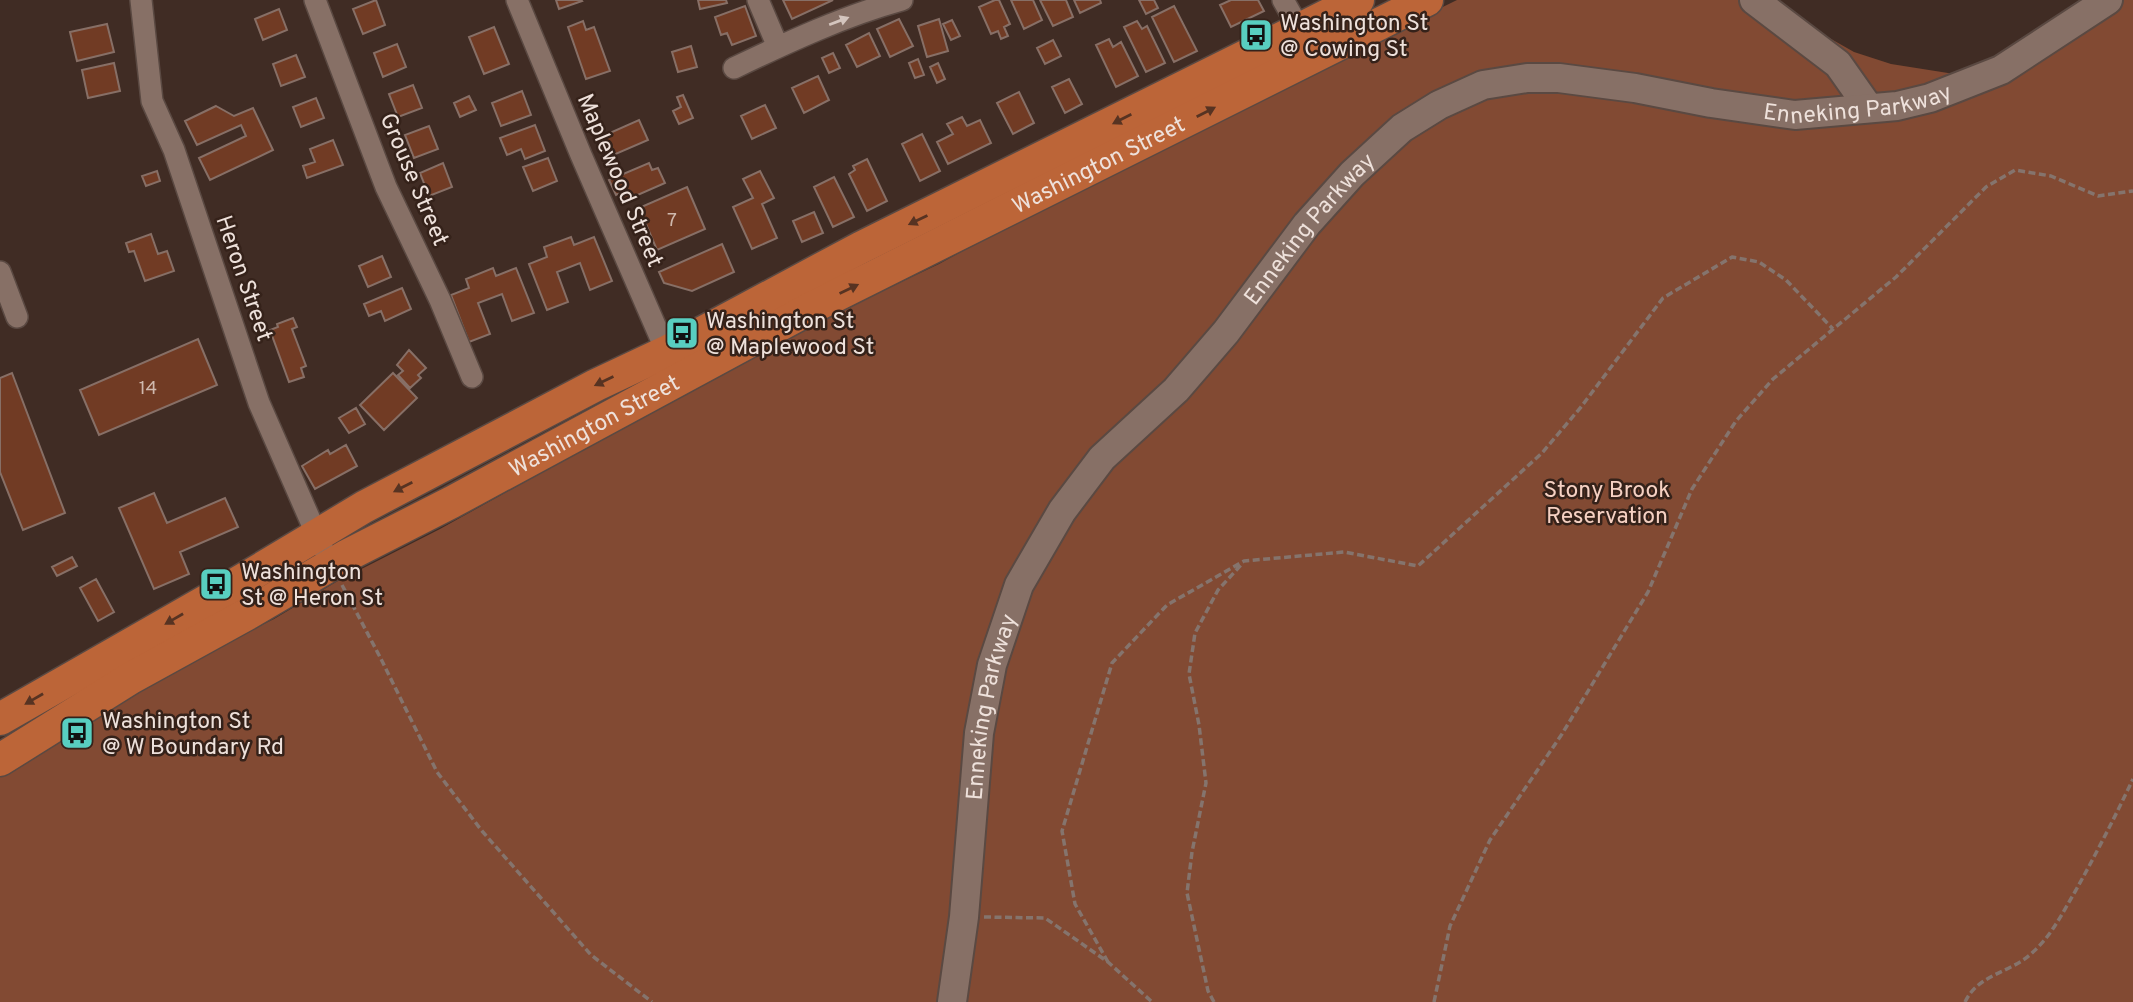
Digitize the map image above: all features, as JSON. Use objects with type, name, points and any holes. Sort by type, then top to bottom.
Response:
[{"type":"main road","name":"Washington Street","points":[[0,760],[131,678],[249,613],[334,571],[452,502],[860,248],[1358,0]]},
{"type":"main road","name":"Washington Street","points":[[0,719],[229,588],[317,534],[596,385],[673,365],[815,306],[1126,153],[1427,0]]},
{"type":"main road","points":[[1754,0],[1838,64],[1869,108]]},
{"type":"main road","name":"Enneking Parkway","points":[[952,1002],[964,916],[979,733],[992,665],[1019,585],[1062,511],[1102,458],[1176,390],[1226,332],[1307,224],[1352,174],[1402,128],[1439,105],[1483,85],[1527,78],[1559,78],[1635,88],[1710,103],[1795,115],[1897,106],[1930,98],[2001,70],[2108,0]]},
{"type":"street","name":"Heron Street","points":[[141,0],[152,102],[173,150],[259,403],[334,571]]},
{"type":"street","name":"Grouse Street","points":[[315,0],[386,187],[440,300],[472,377]]},
{"type":"street","name":"Maplewood Street","points":[[517,0],[673,365]]},
{"type":"street","points":[[758,0],[778,47]]},
{"type":"street","points":[[734,68],[778,47],[877,7],[902,0]]},
{"type":"street","points":[[1283,0],[1299,28]]},
{"type":"street","points":[[0,272],[17,317]]},
{"type":"path","points":[[1434,1002],[1450,926],[1490,840],[1562,734],[1648,592],[1692,489],[1736,421],[1773,379],[1896,277],[1986,187],[2015,170],[2051,176],[2098,196],[2133,191]]},
{"type":"path","points":[[1108,962],[1075,904],[1062,831],[1112,663],[1167,605],[1244,561],[1344,552],[1418,566],[1542,453],[1581,407],[1663,298],[1732,257],[1759,262],[1786,280],[1833,329]]},
{"type":"path","points":[[1214,1002],[1208,991],[1187,893],[1206,783],[1189,674],[1195,634],[1218,590],[1244,561]]},
{"type":"path","points":[[334,571],[437,772],[482,831],[591,955],[652,1002]]},
{"type":"path","points":[[1965,1002],[1970,991],[1988,977],[2032,954],[2055,927],[2107,834],[2133,779]]},
{"type":"path","points":[[964,916],[1045,918],[1108,962],[1152,1002]]},
{"type":"green space","name":"Stony Brook Reservation","points":[[1457,0],[1777,0],[1817,31],[1854,52],[1891,64],[1967,76],[2097,0],[2133,0],[2133,1002],[0,1002],[0,769],[201,655],[274,619],[336,582],[440,529],[654,410],[850,306],[939,264],[1098,176]]},
{"type":"building","points":[[376,0],[385,25],[363,34],[353,9]]},
{"type":"building","points":[[556,0],[581,0],[582,1],[559,9]]},
{"type":"building","points":[[698,0],[726,0],[727,3],[700,9]]},
{"type":"building","points":[[783,0],[833,0],[792,19]]},
{"type":"building","points":[[999,0],[1010,24],[1004,27],[1008,36],[1001,39],[998,31],[991,34],[979,7]]},
{"type":"building","points":[[1011,0],[1033,0],[1042,20],[1024,29]]},
{"type":"building","points":[[1040,0],[1066,0],[1073,17],[1053,26]]},
{"type":"building","points":[[1074,0],[1100,0],[1101,3],[1080,13]]},
{"type":"building","points":[[1139,0],[1154,0],[1158,8],[1146,14]]},
{"type":"building","points":[[1231,0],[1258,0],[1264,11],[1231,27],[1220,5]]},
{"type":"building","points":[[745,6],[756,36],[732,45],[727,33],[721,35],[715,17]]},
{"type":"building","points":[[1174,6],[1197,51],[1174,62],[1152,17]]},
{"type":"building","points":[[279,9],[287,30],[263,40],[255,19]]},
{"type":"building","points":[[899,19],[913,46],[890,57],[877,29]]},
{"type":"building","points":[[939,19],[948,51],[927,57],[918,26]]},
{"type":"building","points":[[952,20],[960,36],[951,40],[943,24]]},
{"type":"building","points":[[583,21],[586,30],[594,27],[610,71],[586,79],[568,27]]},
{"type":"building","points":[[1137,21],[1142,29],[1147,26],[1165,63],[1146,72],[1124,27]]},
{"type":"building","points":[[107,24],[114,52],[77,61],[70,32]]},
{"type":"building","points":[[494,27],[509,64],[484,74],[469,37]]},
{"type":"building","points":[[869,33],[880,56],[857,67],[846,45]]},
{"type":"building","points":[[1109,39],[1113,47],[1121,42],[1138,76],[1116,87],[1096,45]]},
{"type":"building","points":[[1053,40],[1061,56],[1045,64],[1037,48]]},
{"type":"building","points":[[397,44],[406,67],[383,77],[374,53]]},
{"type":"building","points":[[691,46],[697,67],[678,72],[672,52]]},
{"type":"building","points":[[833,53],[840,68],[829,73],[822,58]]},
{"type":"building","points":[[296,55],[305,77],[281,86],[273,64]]},
{"type":"building","points":[[918,59],[924,75],[915,78],[909,63]]},
{"type":"building","points":[[114,63],[120,91],[88,98],[82,70]]},
{"type":"building","points":[[938,63],[945,79],[937,83],[930,67]]},
{"type":"building","points":[[818,76],[829,100],[804,113],[792,88]]},
{"type":"building","points":[[1069,79],[1082,104],[1065,113],[1052,87]]},
{"type":"building","points":[[413,85],[422,108],[398,117],[389,94]]},
{"type":"building","points":[[522,91],[531,115],[501,126],[492,103]]},
{"type":"building","points":[[1019,92],[1034,123],[1013,134],[997,103]]},
{"type":"building","points":[[683,95],[693,118],[679,124],[673,111],[681,107],[677,97]]},
{"type":"building","points":[[469,96],[476,110],[460,117],[454,103]]},
{"type":"building","points":[[316,98],[324,118],[301,127],[293,107]]},
{"type":"building","points":[[765,105],[776,128],[752,139],[741,116]]},
{"type":"building","points":[[216,106],[234,116],[253,108],[273,150],[210,180],[199,158],[246,136],[241,125],[197,145],[185,121]]},
{"type":"building","points":[[962,117],[967,126],[980,120],[991,143],[948,164],[937,142],[953,134],[947,124]]},
{"type":"building","points":[[639,120],[648,140],[611,156],[603,136]]},
{"type":"building","points":[[535,125],[545,151],[525,159],[521,149],[507,155],[500,138]]},
{"type":"building","points":[[429,126],[438,149],[414,158],[405,135]]},
{"type":"building","points":[[922,134],[940,171],[920,181],[902,144]]},
{"type":"building","points":[[333,140],[343,165],[307,178],[303,166],[315,162],[310,149]]},
{"type":"building","points":[[548,158],[557,181],[533,191],[523,167]]},
{"type":"building","points":[[867,159],[887,201],[867,211],[849,174],[855,170],[853,166]]},
{"type":"building","points":[[443,163],[452,187],[429,196],[420,173]]},
{"type":"building","points":[[649,163],[652,170],[658,168],[665,183],[624,201],[620,193],[616,195],[609,180]]},
{"type":"building","points":[[157,171],[160,181],[146,186],[142,176]]},
{"type":"building","points":[[760,171],[774,198],[762,204],[777,238],[752,249],[733,207],[753,198],[743,179]]},
{"type":"building","points":[[834,177],[854,217],[833,227],[814,187]]},
{"type":"building","points":[[687,187],[705,229],[657,250],[639,208]]},
{"type":"building","points":[[814,212],[823,233],[802,242],[793,221]]},
{"type":"building","points":[[151,234],[158,254],[167,251],[174,271],[145,281],[134,251],[129,252],[126,243]]},
{"type":"building","points":[[571,237],[574,245],[594,237],[612,281],[590,290],[580,263],[557,272],[568,302],[547,310],[529,264],[547,257],[544,247]]},
{"type":"building","points":[[722,244],[734,272],[692,291],[664,283],[659,272]]},
{"type":"building","points":[[382,256],[391,277],[368,287],[359,266]]},
{"type":"building","points":[[493,268],[496,276],[516,268],[534,313],[512,321],[502,294],[478,303],[490,334],[469,342],[451,295],[469,288],[466,279]]},
{"type":"building","points":[[402,288],[411,309],[385,321],[381,311],[369,316],[364,304]]},
{"type":"building","points":[[293,318],[297,327],[292,329],[306,366],[301,368],[304,377],[289,382],[270,330]]},
{"type":"building","points":[[198,339],[217,385],[99,435],[80,390]]},
{"type":"building","points":[[409,350],[426,368],[418,375],[421,378],[410,388],[398,375],[403,371],[397,365]]},
{"type":"building","points":[[12,373],[65,513],[23,530],[0,472],[0,378]]},
{"type":"building","points":[[393,373],[417,398],[384,430],[360,405]]},
{"type":"building","points":[[356,408],[365,424],[349,433],[339,418]]},
{"type":"building","points":[[346,445],[357,466],[315,489],[302,466],[328,450],[330,454]]},
{"type":"building","points":[[154,493],[167,523],[225,498],[238,527],[180,552],[189,574],[154,589],[119,508]]},
{"type":"building","points":[[72,557],[77,566],[57,576],[52,567]]},
{"type":"building","points":[[96,579],[114,612],[98,621],[80,588]]},
{"type":"place","name":"Washington St @ Cowing St","points":[[1256,35]]},
{"type":"place","name":"Washington St @ Maplewood St","points":[[682,333]]},
{"type":"place","name":"Washington St @ Heron St","points":[[216,584]]},
{"type":"place","name":"Washington St @ W Boundary Rd","points":[[77,733]]}]
